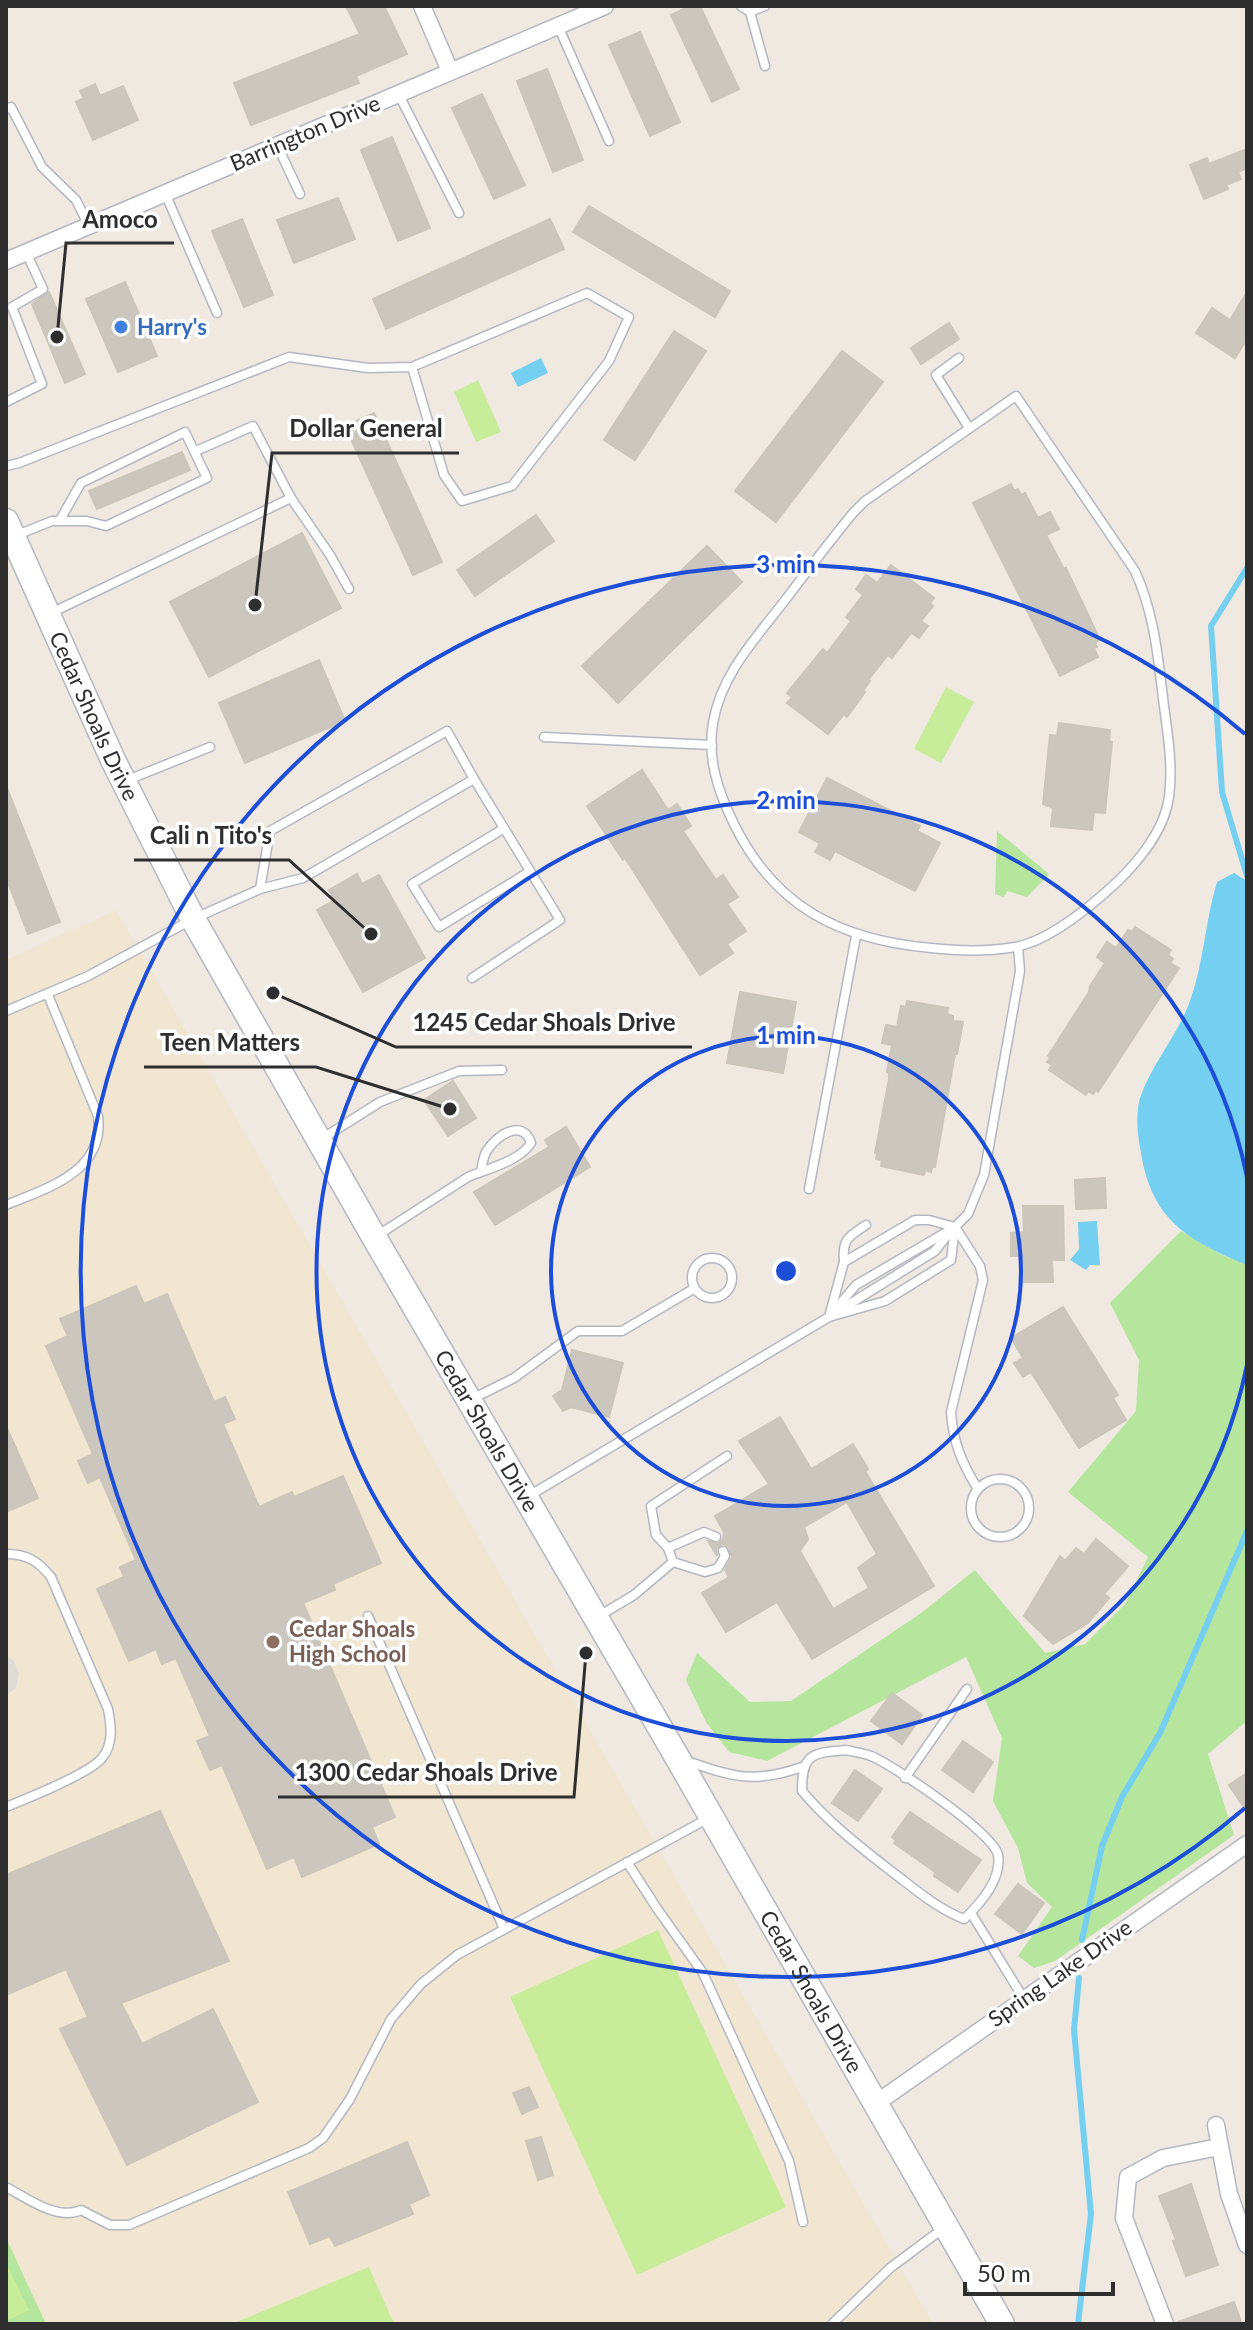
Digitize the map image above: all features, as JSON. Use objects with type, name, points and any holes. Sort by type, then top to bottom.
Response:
[{"type":"street","points":[[422,6],[450,71]]},
{"type":"street","name":"Barrington Drive","points":[[6,261],[605,6]]},
{"type":"street","name":"Cedar Shoals Drive","points":[[9,529],[124,781],[193,919],[1002,2324]]},
{"type":"street","name":"Spring Lake Drive","points":[[875,2104],[1247,1844]]},
{"type":"street","points":[[1216,2125],[1229,2194],[1247,2245]]},
{"type":"street","points":[[1165,2324],[1124,2218],[1128,2177],[1163,2158],[1219,2147]]},
{"type":"lane","points":[[741,6],[750,12],[765,66]]},
{"type":"lane","points":[[750,12],[765,6]]},
{"type":"lane","points":[[558,26],[609,141]]},
{"type":"lane","points":[[398,93],[459,213]]},
{"type":"lane","points":[[6,109],[11,107],[42,167],[76,200],[89,226]]},
{"type":"lane","points":[[277,145],[300,194]]},
{"type":"lane","points":[[165,193],[217,313]]},
{"type":"lane","points":[[6,402],[42,384],[12,307],[43,289],[26,252]]},
{"type":"lane","points":[[6,466],[289,357],[368,368],[412,367],[587,293],[629,317],[609,361],[512,486],[462,501],[444,475],[412,367]]},
{"type":"lane","points":[[959,358],[936,375],[969,428]]},
{"type":"lane","points":[[1016,396],[1135,571],[1154,625],[1171,764],[1169,800],[1155,836],[1129,871],[1093,904],[1052,932],[1018,947],[964,951],[901,946],[856,936],[807,912],[763,870],[737,831],[713,770],[712,745],[713,723],[720,696],[735,666],[838,530],[865,501],[969,428],[1016,396]]},
{"type":"lane","points":[[196,451],[253,426],[291,498],[349,589]]},
{"type":"lane","points":[[9,529],[60,520],[87,521],[106,526],[207,478],[185,432],[81,483],[60,520]]},
{"type":"lane","points":[[46,615],[291,498]]},
{"type":"lane","points":[[260,889],[270,831],[447,731],[560,920],[472,978]]},
{"type":"lane","points":[[544,737],[712,745]]},
{"type":"lane","points":[[124,781],[210,747]]},
{"type":"lane","points":[[6,1011],[88,976],[193,919],[260,889],[303,878],[474,779]]},
{"type":"lane","points":[[503,829],[412,884],[439,927],[529,872]]},
{"type":"lane","points":[[809,1189],[856,936]]},
{"type":"lane","points":[[829,1317],[856,1285],[955,1227],[968,1214],[984,1175],[1020,971],[1018,947]]},
{"type":"lane","points":[[6,1205],[74,1175],[95,1145],[99,1130],[98,1116],[48,995]]},
{"type":"lane","points":[[319,1141],[380,1102],[459,1071],[502,1070]]},
{"type":"lane","points":[[374,1237],[481,1172],[526,1151],[531,1143],[526,1133],[510,1130],[492,1144],[486,1152],[481,1172]]},
{"type":"lane","points":[[844,1262],[915,1220],[929,1220],[955,1227],[980,1266],[983,1280],[951,1412],[952,1433],[959,1453],[978,1489]]},
{"type":"lane","points":[[829,1317],[844,1262],[843,1248],[849,1236],[866,1225]]},
{"type":"lane","points":[[526,1498],[829,1317],[885,1301],[951,1260],[955,1227]]},
{"type":"lane","points":[[717,1259],[728,1266],[730,1285],[721,1294],[709,1297],[695,1288],[692,1273],[699,1262],[717,1259]]},
{"type":"lane","points":[[470,1401],[514,1378],[578,1331],[622,1331],[695,1288]]},
{"type":"lane","points":[[673,1562],[668,1548],[656,1535],[651,1506],[727,1456]]},
{"type":"lane","points":[[993,1480],[1007,1480],[1023,1490],[1029,1509],[1020,1530],[1005,1537],[984,1533],[977,1526],[971,1510],[978,1489],[993,1480]]},
{"type":"lane","points":[[668,1548],[704,1532],[716,1537]]},
{"type":"lane","points":[[673,1562],[705,1572],[718,1568],[725,1556],[723,1551]]},
{"type":"lane","points":[[6,1554],[25,1555],[40,1563],[51,1577],[108,1709],[112,1727],[110,1743],[103,1758],[89,1769],[6,1807]]},
{"type":"lane","points":[[595,1618],[634,1595],[673,1562]]},
{"type":"lane","points":[[368,1616],[504,1929]]},
{"type":"lane","points":[[905,1778],[967,1689]]},
{"type":"lane","points":[[677,1757],[720,1772],[755,1779],[802,1767],[809,1758],[825,1752],[846,1750],[871,1756],[974,1825],[994,1845],[998,1856],[995,1874],[982,1900],[964,1919],[942,1911],[824,1817],[802,1791],[802,1767]]},
{"type":"lane","points":[[6,2187],[61,2214],[81,2210],[110,2225],[129,2225],[309,2148],[334,2125],[391,2019],[438,1969],[457,1955],[711,1817]]},
{"type":"lane","points":[[627,1862],[703,1973],[789,2161],[803,2222]]},
{"type":"lane","points":[[971,1913],[1024,1999]]},
{"type":"lane","points":[[832,2324],[897,2262],[946,2227]]},
{"type":"shaded area","name":"Cedar Shoals High School","points":[[116,910],[933,2324],[6,2324],[6,960]]},
{"type":"shaded area","points":[[6,1655],[14,1661],[19,1674],[16,1688],[6,1696]]},
{"type":"green space","points":[[478,380],[501,432],[476,442],[454,392]]},
{"type":"green space","points":[[946,687],[974,702],[941,763],[914,749]]},
{"type":"green space","points":[[997,831],[1049,874],[1027,897],[1007,891],[1004,897],[995,894]]},
{"type":"green space","points":[[1181,1231],[1222,1255],[1247,1265],[1247,1721],[1208,1754],[1234,1835],[1055,1961],[1034,1968],[1018,1956],[1052,1907],[1027,1883],[1018,1848],[993,1801],[1002,1738],[966,1657],[767,1761],[729,1752],[706,1722],[686,1680],[697,1653],[750,1702],[791,1701],[921,1613],[975,1570],[1045,1653],[1085,1644],[1125,1604],[1148,1557],[1068,1492],[1136,1411],[1139,1360],[1110,1303]]},
{"type":"green space","points":[[658,1930],[786,2207],[637,2275],[510,1997]]},
{"type":"green space","points":[[6,2238],[46,2324],[6,2324]]},
{"type":"green space","points":[[6,2263],[29,2310],[6,2321]]},
{"type":"green space","points":[[369,2267],[394,2324],[232,2324]]},
{"type":"water","points":[[541,358],[548,373],[518,387],[511,373]]},
{"type":"water","points":[[1234,873],[1247,881],[1247,1265],[1188,1235],[1162,1209],[1145,1171],[1137,1122],[1145,1085],[1190,1001],[1217,882]]},
{"type":"water","points":[[1097,1221],[1100,1265],[1090,1265],[1086,1270],[1070,1260],[1079,1249],[1078,1222]]},
{"type":"building","points":[[346,6],[384,6],[407,54],[356,76],[359,83],[251,125],[234,83],[360,34]]},
{"type":"building","points":[[690,6],[700,6],[739,89],[712,102],[671,15]]},
{"type":"building","points":[[640,32],[680,122],[650,136],[609,45]]},
{"type":"building","points":[[547,69],[583,160],[553,172],[517,81]]},
{"type":"building","points":[[95,84],[100,96],[123,86],[138,120],[93,140],[76,102],[84,98],[80,91]]},
{"type":"building","points":[[482,94],[525,185],[494,199],[452,108]]},
{"type":"building","points":[[392,137],[430,228],[398,241],[361,150]]},
{"type":"building","points":[[1247,149],[1247,168],[1238,172],[1241,179],[1226,185],[1228,189],[1204,199],[1190,165],[1207,158],[1209,164]]},
{"type":"building","points":[[338,198],[355,239],[294,263],[277,220]]},
{"type":"building","points":[[589,206],[730,291],[715,317],[573,232]]},
{"type":"building","points":[[242,219],[273,295],[244,307],[212,231]]},
{"type":"building","points":[[550,219],[564,249],[386,329],[373,299]]},
{"type":"building","name":"Harry's","points":[[125,282],[157,356],[118,372],[86,299]]},
{"type":"building","points":[[49,292],[85,374],[65,383],[32,304]]},
{"type":"building","points":[[1247,292],[1247,339],[1235,358],[1196,333],[1212,308],[1230,320]]},
{"type":"building","points":[[949,323],[959,339],[921,364],[911,348]]},
{"type":"building","points":[[674,331],[706,351],[635,460],[604,440]]},
{"type":"building","points":[[842,351],[883,382],[776,522],[735,491]]},
{"type":"building","points":[[374,413],[442,562],[413,575],[345,426]]},
{"type":"building","points":[[182,452],[190,470],[97,509],[89,491]]},
{"type":"building","points":[[1011,484],[1014,491],[1018,489],[1021,495],[1025,493],[1038,518],[1050,512],[1059,529],[1046,535],[1066,568],[1100,640],[1095,642],[1097,647],[1094,648],[1098,657],[1060,676],[973,503]]},
{"type":"building","points":[[536,515],[554,541],[475,596],[457,570]]},
{"type":"building","points":[[302,533],[341,608],[209,677],[170,602]]},
{"type":"building","points":[[707,546],[742,582],[618,703],[582,666]]},
{"type":"building","points":[[891,565],[934,598],[930,603],[933,606],[921,621],[928,626],[919,638],[911,633],[892,658],[888,655],[868,680],[865,692],[847,717],[844,714],[828,734],[787,703],[792,697],[787,693],[823,649],[827,653],[851,621],[846,617],[863,595],[856,589],[866,575],[877,583]]},
{"type":"building","points":[[319,660],[345,721],[245,763],[219,703]]},
{"type":"building","points":[[1059,723],[1110,730],[1109,741],[1112,742],[1105,813],[1094,812],[1092,830],[1051,826],[1053,808],[1043,804],[1050,735],[1057,736]]},
{"type":"building","points":[[642,770],[668,810],[677,804],[691,826],[683,831],[716,880],[723,875],[738,897],[727,904],[746,931],[727,944],[733,953],[700,975],[625,858],[623,860],[587,806]]},
{"type":"building","points":[[827,778],[920,826],[917,831],[940,843],[915,891],[835,851],[830,860],[815,852],[820,843],[799,832]]},
{"type":"building","points":[[7,788],[60,922],[28,934],[6,877]]},
{"type":"building","points":[[357,874],[362,884],[379,875],[425,958],[363,992],[317,910],[335,900],[329,890]]},
{"type":"building","points":[[1135,927],[1171,950],[1168,955],[1173,959],[1170,963],[1179,968],[1098,1092],[1096,1090],[1093,1094],[1088,1091],[1086,1095],[1049,1070],[1052,1065],[1047,1062],[1048,1056],[1105,963],[1097,957],[1107,942],[1116,948],[1128,930],[1132,932]]},
{"type":"building","points":[[740,992],[796,1002],[783,1073],[727,1063]]},
{"type":"building","points":[[907,1001],[948,1008],[947,1014],[953,1016],[953,1021],[963,1022],[935,1167],[931,1172],[925,1170],[924,1175],[881,1166],[882,1160],[876,1159],[875,1153],[892,1045],[882,1043],[886,1025],[897,1027],[901,1006],[906,1007]]},
{"type":"building","points":[[453,1081],[476,1118],[448,1136],[424,1100]]},
{"type":"building","points":[[566,1127],[590,1167],[495,1225],[474,1192],[549,1147],[545,1140]]},
{"type":"building","points":[[1105,1178],[1106,1208],[1076,1209],[1075,1180]]},
{"type":"building","points":[[1023,1206],[1063,1206],[1064,1260],[1052,1260],[1053,1282],[1023,1282],[1022,1256],[1011,1256],[1011,1233],[1024,1232]]},
{"type":"building","points":[[136,1286],[144,1304],[167,1294],[214,1402],[225,1397],[235,1419],[223,1424],[259,1507],[292,1492],[294,1497],[343,1476],[381,1563],[333,1584],[335,1590],[303,1603],[395,1817],[372,1827],[379,1844],[302,1877],[294,1857],[267,1869],[222,1765],[210,1770],[197,1741],[210,1736],[176,1658],[162,1664],[156,1649],[129,1661],[97,1589],[124,1577],[120,1567],[136,1560],[100,1477],[88,1483],[78,1461],[93,1454],[46,1346],[68,1336],[60,1319]]},
{"type":"building","points":[[1063,1307],[1118,1395],[1113,1398],[1126,1420],[1079,1448],[1031,1372],[1023,1377],[1014,1363],[1023,1358],[1011,1338]]},
{"type":"building","points":[[572,1350],[623,1363],[609,1417],[571,1407],[563,1411],[553,1396],[562,1390]]},
{"type":"building","points":[[780,1417],[811,1469],[853,1444],[868,1469],[865,1471],[934,1586],[812,1659],[777,1602],[726,1632],[702,1593],[729,1577],[725,1570],[732,1557],[729,1548],[725,1544],[720,1545],[716,1549],[717,1556],[708,1541],[718,1544],[723,1539],[724,1532],[715,1516],[769,1484],[739,1441]],"holes":[[[847,1502],[877,1554],[858,1568],[869,1588],[833,1609],[800,1551],[808,1539],[804,1527]]]},
{"type":"building","points":[[6,1426],[38,1498],[6,1512]]},
{"type":"building","points":[[1096,1539],[1128,1566],[1104,1594],[1109,1598],[1088,1623],[1053,1644],[1024,1616],[1060,1556],[1065,1561],[1076,1548],[1084,1554]]},
{"type":"building","points":[[892,1693],[922,1715],[902,1744],[871,1721]]},
{"type":"building","points":[[963,1741],[993,1762],[973,1792],[942,1770]]},
{"type":"building","points":[[855,1770],[882,1789],[858,1821],[832,1803]]},
{"type":"building","points":[[1247,1773],[1247,1812],[1229,1785]]},
{"type":"building","points":[[160,1811],[229,1961],[121,2003],[142,2044],[213,2009],[258,2102],[127,2165],[60,2029],[88,2017],[66,1969],[6,1995],[6,1875]]},
{"type":"building","points":[[910,1812],[981,1860],[958,1892],[894,1843],[896,1840],[892,1837]]},
{"type":"building","points":[[1018,1884],[1044,1903],[1022,1934],[995,1914]]},
{"type":"building","points":[[529,2087],[538,2107],[522,2114],[513,2093]]},
{"type":"building","points":[[541,2137],[553,2175],[538,2180],[526,2141]]},
{"type":"building","points":[[407,2142],[429,2195],[409,2204],[413,2214],[335,2246],[330,2236],[310,2244],[288,2192]]},
{"type":"building","points":[[1191,2184],[1218,2265],[1186,2276],[1159,2196]]},
{"type":"building","points":[[1234,2302],[1242,2324],[1178,2324],[1178,2322]]},
{"type":"waterway","points":[[1247,568],[1211,626],[1222,792],[1247,876]]},
{"type":"waterway","points":[[1082,1940],[1102,1846],[1122,1797],[1160,1733],[1247,1531]]},
{"type":"waterway","points":[[1078,2324],[1091,2214],[1074,2030],[1079,1978]]},
{"type":"place","name":"Harry's","points":[[121,327]]},
{"type":"place","name":"Amoco","points":[[57,337]]},
{"type":"place","name":"Dollar General","points":[[255,605]]},
{"type":"place","name":"Cali n Tito's","points":[[371,934]]},
{"type":"place","name":"1245 Cedar Shoals Drive","points":[[273,993]]},
{"type":"place","name":"Teen Matters","points":[[450,1109]]},
{"type":"place","name":"Cedar Shoals High School","points":[[273,1642]]},
{"type":"place","name":"1300 Cedar Shoals Drive","points":[[586,1653]]}]
